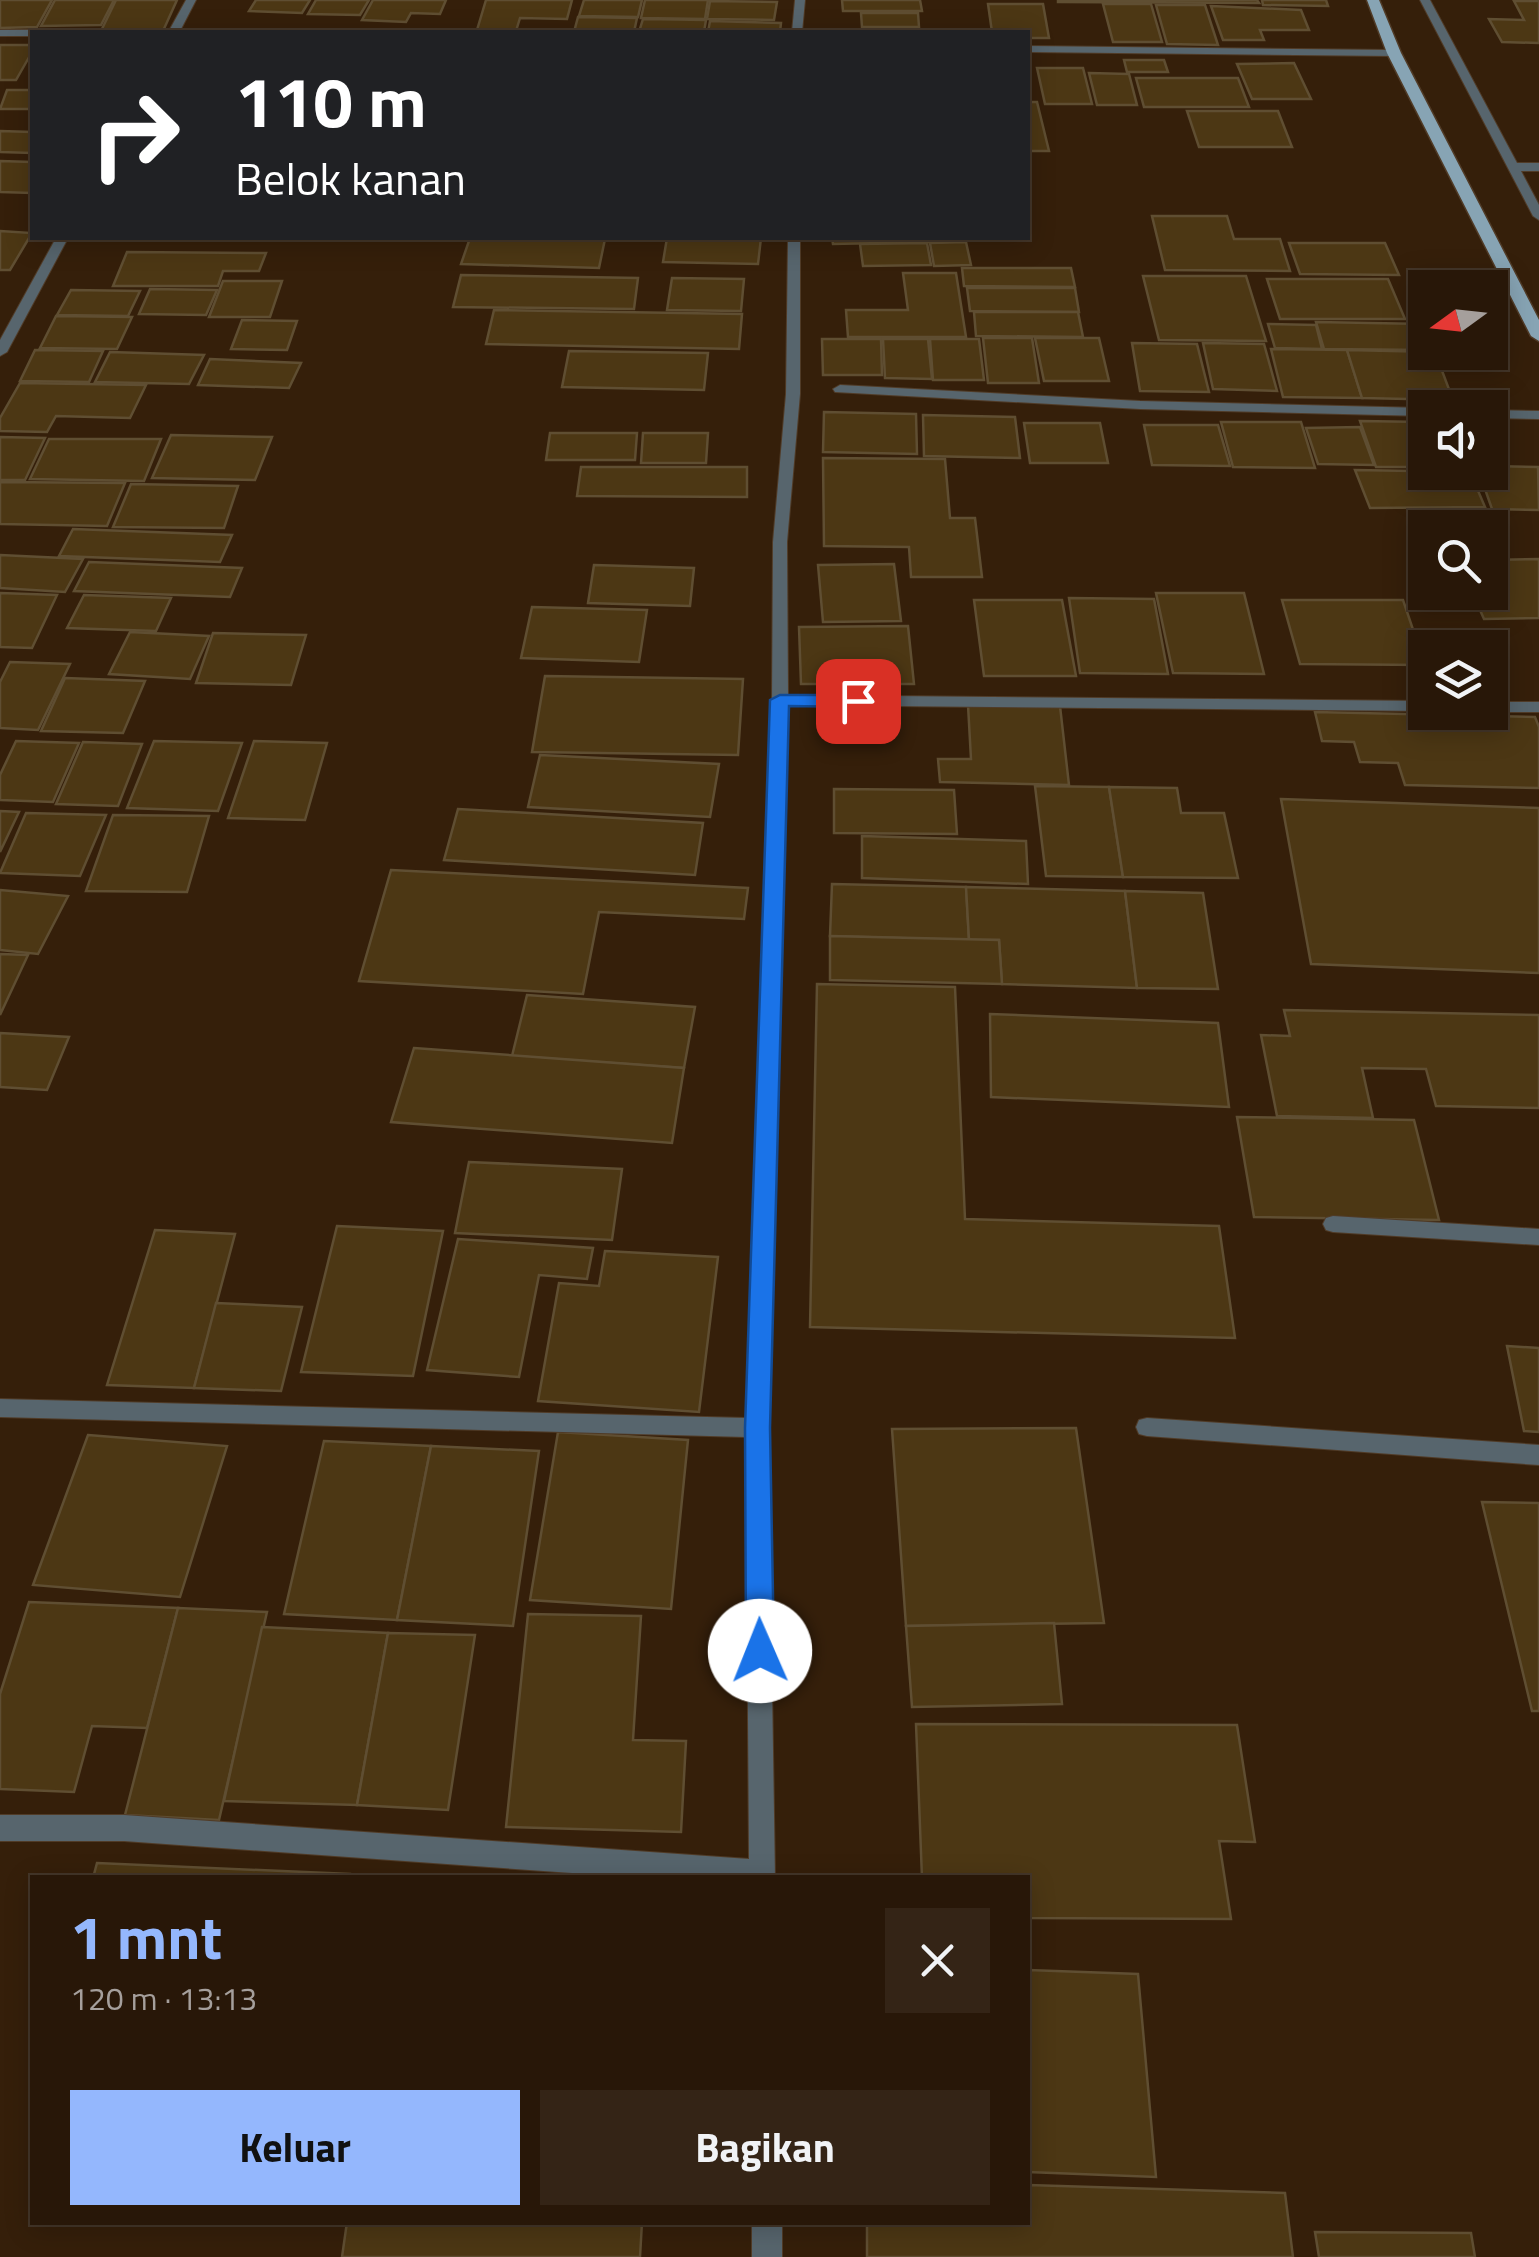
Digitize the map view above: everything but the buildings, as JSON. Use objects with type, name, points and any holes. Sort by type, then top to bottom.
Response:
[{"type":"main road","points":[[1373,0],[1394,53],[1539,336]]},
{"type":"street","points":[[175,30],[191,0]]},
{"type":"street","points":[[797,30],[800,0]]},
{"type":"street","points":[[1424,0],[1539,216]]},
{"type":"street","points":[[0,32],[30,32]]},
{"type":"street","points":[[1030,48],[1394,53]]},
{"type":"street","points":[[1514,167],[1539,167]]},
{"type":"street","points":[[0,352],[61,240]]},
{"type":"street","points":[[0,1828],[124,1828],[762,1875],[758,1428],[780,700],[780,542],[793,394],[794,240]]},
{"type":"street","points":[[840,389],[1140,404],[1408,412]]},
{"type":"street","points":[[1508,414],[1539,415]]},
{"type":"street","points":[[780,700],[1408,706]]},
{"type":"street","points":[[1508,707],[1539,708]]},
{"type":"street","points":[[1333,1224],[1539,1238]]},
{"type":"street","points":[[0,1408],[758,1428]]},
{"type":"street","points":[[1147,1427],[1539,1455]]},
{"type":"street","points":[[767,2225],[767,2257]]},
{"type":"route","points":[[760,1651],[758,1428],[780,700],[858,701]]}]
